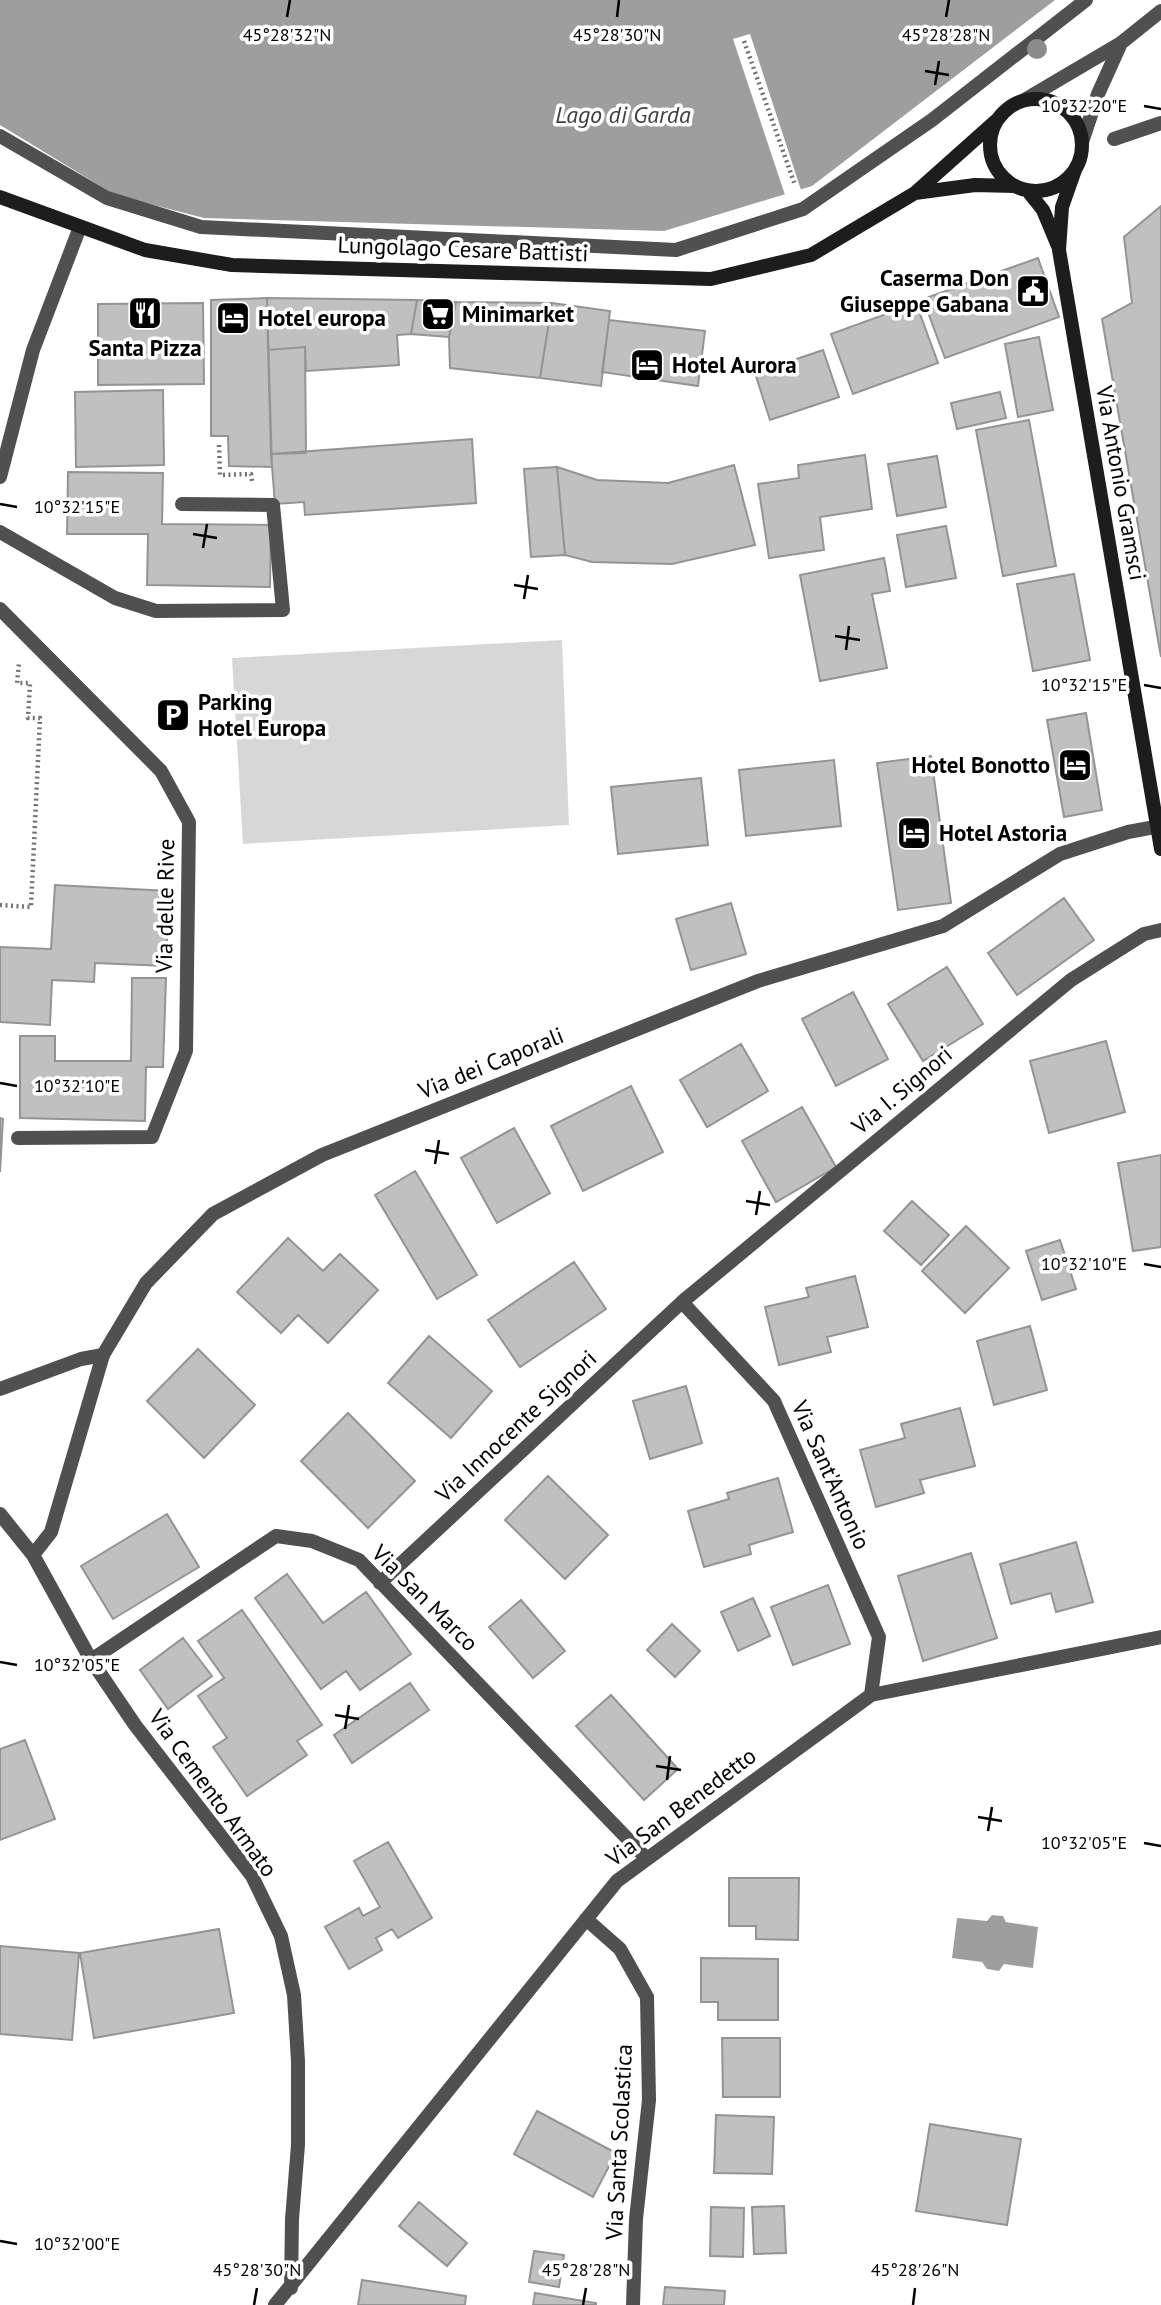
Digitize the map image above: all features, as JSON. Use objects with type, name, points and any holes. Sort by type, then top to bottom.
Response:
[{"type":"street","points":[[0,136],[107,198],[201,227],[676,250],[803,209],[932,120],[1086,0]]},
{"type":"street","name":"Lungolago Cesare Battisti","points":[[0,197],[145,250],[232,265],[711,279],[811,255],[915,193],[1006,109],[1121,43],[1161,11]]},
{"type":"street","name":"Lungolago Cesare Battisti","points":[[915,193],[975,185],[1041,191],[1066,180],[1075,170],[1098,94],[1121,43]]},
{"type":"street","points":[[1026,99],[1058,103],[1070,113],[1082,142]]},
{"type":"street","points":[[998,119],[991,132],[989,149],[993,164],[1002,177],[1021,188]]},
{"type":"street","points":[[1114,139],[1161,123]]},
{"type":"street","name":"Via Antonio Gramsci","points":[[1059,250],[1062,207],[1075,170]]},
{"type":"street","name":"Via Antonio Gramsci","points":[[1021,188],[1043,210],[1059,250],[1161,849]]},
{"type":"street","points":[[0,477],[33,350],[80,227]]},
{"type":"street","points":[[0,532],[115,598],[156,611],[283,610],[272,505],[182,504]]},
{"type":"street","name":"Via delle Rive","points":[[0,609],[160,771],[189,822],[186,1051],[152,1137],[18,1138]]},
{"type":"street","name":"Via dei Caporali","points":[[33,1555],[51,1532],[103,1355],[146,1283],[213,1214],[322,1154],[758,981],[943,926],[1060,854],[1128,832],[1159,827]]},
{"type":"street","name":"Via I. Signori","points":[[682,1302],[1071,980],[1144,934],[1161,930]]},
{"type":"street","name":"Via Innocente Signori","points":[[380,1583],[682,1302]]},
{"type":"street","name":"Via Sant'Antonio","points":[[682,1302],[774,1401],[879,1637],[871,1695]]},
{"type":"street","points":[[0,1389],[80,1359],[103,1355]]},
{"type":"street","name":"Via Cemento Armato","points":[[0,1514],[33,1555],[91,1660],[135,1725],[251,1876],[281,1937],[294,1995],[298,2062],[299,2145],[292,2219],[291,2288]]},
{"type":"street","name":"Via San Marco","points":[[91,1660],[276,1536],[312,1541],[359,1560],[647,1859]]},
{"type":"street","name":"Via San Benedetto","points":[[275,2305],[617,1881],[871,1695],[1161,1637]]},
{"type":"street","name":"Via Santa Scolastica","points":[[586,1919],[621,1950],[647,1997],[649,2100],[636,2219],[633,2305]]},
{"type":"path","points":[[744,41],[803,209]]},
{"type":"path","points":[[219,445],[220,475]]},
{"type":"path","points":[[0,905],[31,906],[40,718],[28,719],[30,683],[18,683],[23,632]]},
{"type":"shaded area","points":[[562,640],[569,825],[243,844],[232,658]]},
{"type":"water","name":"Lago di Garda","points":[[0,0],[1055,0],[812,186],[664,231],[204,218],[115,195],[0,125]]},
{"type":"water","points":[[992,1915],[1003,1916],[1006,1922],[1038,1927],[1033,1968],[1004,1964],[999,1971],[987,1969],[982,1962],[952,1958],[957,1918],[987,1921]]},
{"type":"pier","points":[[750,34],[802,193],[786,198],[733,39]]},
{"type":"building","points":[[1161,206],[1161,657],[1102,319],[1132,303],[1124,237]]},
{"type":"building","points":[[1038,258],[1059,317],[945,358],[923,299]]},
{"type":"building","points":[[267,298],[272,467],[229,466],[228,436],[211,436],[211,300]]},
{"type":"building","points":[[267,298],[417,300],[411,334],[397,335],[399,365],[306,371],[305,347],[268,350]]},
{"type":"building","points":[[417,300],[456,302],[449,337],[411,334]]},
{"type":"building","points":[[456,302],[552,303],[540,378],[450,368],[449,337]]},
{"type":"building","points":[[203,303],[204,384],[98,385],[98,304]]},
{"type":"building","points":[[552,303],[610,311],[601,386],[540,378]]},
{"type":"building","points":[[916,303],[938,363],[853,394],[831,334]]},
{"type":"building","points":[[609,320],[705,331],[698,386],[602,372]]},
{"type":"building","points":[[1039,337],[1053,410],[1018,417],[1005,344]]},
{"type":"building","points":[[305,347],[306,453],[271,454],[268,350]]},
{"type":"building","points":[[823,350],[839,397],[770,420],[755,373]]},
{"type":"building","points":[[163,390],[164,465],[76,467],[75,392]]},
{"type":"building","points":[[1000,392],[1006,418],[957,429],[951,403]]},
{"type":"building","points":[[1029,420],[1056,566],[1003,576],[976,430]]},
{"type":"building","points":[[472,439],[476,503],[305,515],[304,502],[275,504],[271,454]]},
{"type":"building","points":[[865,455],[872,509],[820,517],[824,550],[769,558],[758,484],[799,478],[798,465]]},
{"type":"building","points":[[937,456],[946,507],[897,516],[888,464]]},
{"type":"building","points":[[734,465],[755,545],[672,564],[592,562],[565,555],[557,467],[597,480],[668,483]]},
{"type":"building","points":[[557,467],[565,555],[531,557],[524,469]]},
{"type":"building","points":[[68,472],[163,473],[162,524],[271,525],[270,587],[147,585],[148,534],[67,534]]},
{"type":"building","points":[[946,526],[956,578],[906,587],[897,535]]},
{"type":"building","points":[[884,558],[890,591],[872,594],[887,668],[820,681],[800,575]]},
{"type":"building","points":[[1074,574],[1090,660],[1033,671],[1017,584]]},
{"type":"building","name":"Hotel Bonotto","points":[[1086,713],[1102,810],[1064,817],[1047,720]]},
{"type":"building","name":"Hotel Astoria","points":[[931,756],[951,903],[898,910],[877,763]]},
{"type":"building","points":[[834,760],[841,826],[746,836],[739,770]]},
{"type":"building","points":[[701,778],[708,845],[618,854],[611,787]]},
{"type":"building","points":[[55,885],[169,891],[166,966],[95,963],[94,982],[52,980],[50,1025],[0,1022],[0,947],[51,949]]},
{"type":"building","points":[[1064,898],[1094,940],[1017,995],[988,953]]},
{"type":"building","points":[[731,903],[746,954],[691,970],[676,919]]},
{"type":"building","points":[[947,967],[983,1024],[923,1061],[888,1004]]},
{"type":"building","points":[[132,978],[166,978],[163,1067],[146,1067],[145,1121],[20,1118],[20,1036],[55,1036],[55,1061],[131,1061]]},
{"type":"building","points":[[853,992],[888,1059],[836,1086],[802,1019]]},
{"type":"building","points":[[1106,1041],[1125,1112],[1049,1133],[1030,1061]]},
{"type":"building","points":[[741,1044],[768,1091],[707,1127],[680,1080]]},
{"type":"building","points":[[631,1086],[663,1152],[583,1191],[551,1126]]},
{"type":"building","points":[[802,1107],[836,1167],[776,1202],[742,1141]]},
{"type":"building","points":[[0,1118],[3,1119],[0,1172]]},
{"type":"building","points":[[514,1128],[550,1193],[497,1223],[461,1158]]},
{"type":"building","points":[[1161,1155],[1161,1247],[1133,1251],[1118,1163]]},
{"type":"building","points":[[415,1171],[477,1275],[437,1299],[375,1195]]},
{"type":"building","points":[[912,1201],[949,1235],[921,1265],[884,1231]]},
{"type":"building","points":[[966,1226],[1009,1268],[965,1313],[922,1271]]},
{"type":"building","points":[[288,1238],[323,1271],[340,1254],[378,1290],[328,1343],[298,1315],[281,1333],[237,1292]]},
{"type":"building","points":[[1060,1240],[1076,1289],[1042,1300],[1026,1251]]},
{"type":"building","points":[[574,1262],[606,1309],[520,1367],[488,1320]]},
{"type":"building","points":[[855,1276],[868,1327],[827,1337],[831,1352],[779,1365],[765,1307],[809,1297],[806,1288]]},
{"type":"building","points":[[1030,1326],[1047,1390],[994,1405],[977,1341]]},
{"type":"building","points":[[429,1336],[492,1391],[451,1438],[388,1383]]},
{"type":"building","points":[[198,1349],[255,1405],[204,1458],[147,1401]]},
{"type":"building","points":[[686,1386],[702,1443],[650,1459],[633,1401]]},
{"type":"building","points":[[960,1408],[975,1466],[920,1480],[924,1493],[876,1507],[860,1450],[905,1438],[901,1424]]},
{"type":"building","points":[[348,1413],[415,1481],[368,1528],[301,1461]]},
{"type":"building","points":[[548,1476],[608,1535],[565,1579],[505,1520]]},
{"type":"building","points":[[778,1478],[793,1532],[749,1545],[751,1554],[704,1567],[688,1511],[729,1499],[727,1493]]},
{"type":"building","points":[[167,1514],[199,1567],[113,1619],[81,1566]]},
{"type":"building","points":[[1076,1542],[1093,1602],[1056,1612],[1051,1593],[1011,1604],[1000,1564]]},
{"type":"building","points":[[971,1553],[997,1638],[923,1661],[898,1576]]},
{"type":"building","points":[[287,1574],[323,1623],[366,1592],[411,1654],[360,1690],[346,1671],[321,1689],[255,1598]]},
{"type":"building","points":[[828,1585],[850,1644],[793,1665],[771,1607]]},
{"type":"building","points":[[753,1598],[770,1636],[738,1651],[721,1612]]},
{"type":"building","points":[[521,1600],[565,1651],[533,1678],[489,1627]]},
{"type":"building","points":[[242,1610],[322,1725],[297,1741],[307,1755],[247,1796],[213,1747],[227,1738],[198,1696],[224,1678],[198,1641]]},
{"type":"building","points":[[672,1624],[700,1651],[675,1677],[647,1650]]},
{"type":"building","points":[[183,1638],[212,1676],[168,1709],[140,1670]]},
{"type":"building","points":[[410,1683],[429,1710],[352,1763],[334,1735]]},
{"type":"building","points":[[611,1695],[678,1769],[644,1800],[576,1726]]},
{"type":"building","points":[[25,1740],[55,1819],[0,1840],[0,1749]]},
{"type":"building","points":[[388,1842],[432,1918],[398,1938],[392,1929],[376,1938],[382,1950],[349,1969],[325,1927],[359,1908],[363,1916],[380,1907],[354,1861]]},
{"type":"building","points":[[729,1878],[799,1878],[798,1940],[756,1939],[756,1926],[729,1926]]},
{"type":"building","points":[[219,1929],[234,2013],[94,2038],[80,1953]]},
{"type":"building","points":[[0,1946],[79,1953],[72,2040],[0,2034]]},
{"type":"building","points":[[701,1958],[778,1959],[778,2020],[718,2020],[718,2002],[701,2002]]},
{"type":"building","points":[[722,2038],[780,2038],[780,2097],[723,2097]]},
{"type":"building","points":[[537,2111],[616,2153],[593,2197],[514,2154]]},
{"type":"building","points":[[716,2115],[774,2117],[772,2174],[714,2173]]},
{"type":"building","points":[[930,2124],[1021,2139],[1007,2225],[916,2211]]},
{"type":"building","points":[[419,2202],[467,2243],[447,2266],[399,2226]]},
{"type":"building","points":[[784,2206],[786,2253],[754,2254],[752,2207]]},
{"type":"building","points":[[711,2207],[744,2208],[743,2257],[710,2256]]},
{"type":"building","points":[[534,2251],[564,2255],[559,2287],[529,2282]]},
{"type":"building","points":[[362,2280],[466,2296],[465,2305],[358,2305]]},
{"type":"building","points":[[665,2287],[725,2291],[724,2305],[663,2305]]},
{"type":"building","points":[[535,2293],[596,2303],[596,2305],[533,2305]]},
{"type":"place","name":"Caserma Don Giuseppe Gabana","points":[[1033,291]]},
{"type":"place","name":"Santa Pizza","points":[[145,313]]},
{"type":"place","name":"Minimarket","points":[[438,314]]},
{"type":"place","name":"Hotel europa","points":[[233,318]]},
{"type":"place","name":"Hotel Aurora","points":[[647,365]]},
{"type":"place","name":"Parking Hotel Europa","points":[[173,715]]},
{"type":"place","name":"Hotel Bonotto","points":[[1075,765]]},
{"type":"place","name":"Hotel Astoria","points":[[914,833]]}]
